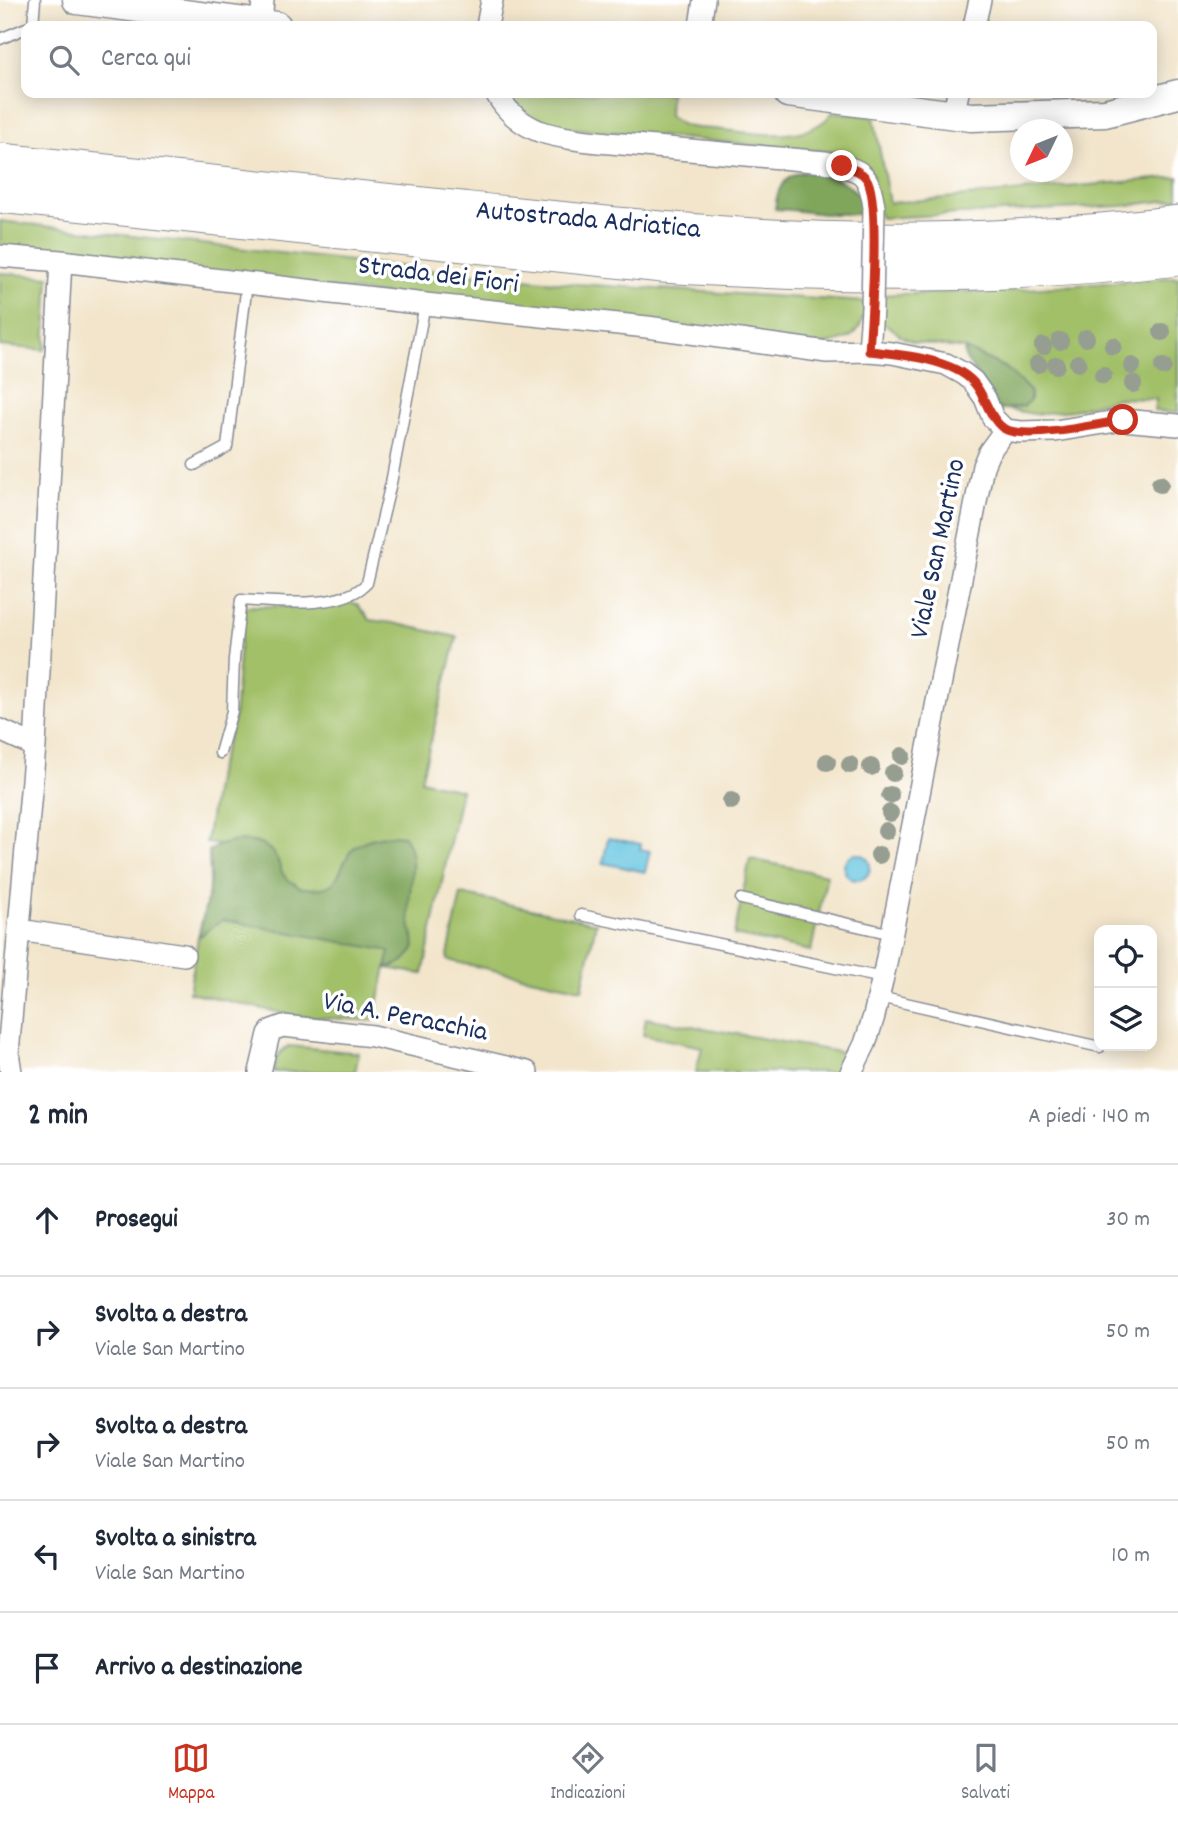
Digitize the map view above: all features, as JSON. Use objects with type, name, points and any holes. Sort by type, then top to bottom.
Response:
[{"type":"highway","name":"Autostrada Adriatica","points":[[0,162],[598,224],[740,236],[955,240],[1084,233],[1178,224]]},
{"type":"highway","name":"Autostrada Adriatica","points":[[0,194],[663,264],[750,269],[962,272],[1115,264],[1178,257]]},
{"type":"main road","points":[[93,1],[176,6],[267,17]]},
{"type":"main road","points":[[864,98],[955,104],[971,117],[1105,113],[1178,93]]},
{"type":"street","points":[[488,21],[492,0]]},
{"type":"street","points":[[701,21],[705,0]]},
{"type":"street","points":[[975,21],[980,0]]},
{"type":"street","points":[[498,98],[524,123],[552,135],[608,143],[825,162],[859,171],[871,189],[873,207],[869,351],[946,364],[964,373],[985,398],[993,418],[1005,430],[1055,431],[1123,420],[1178,425]]},
{"type":"street","name":"Strada dei Fiori","points":[[0,256],[647,327],[827,352],[869,351]]},
{"type":"street","points":[[11,1072],[8,1054],[35,746],[61,261]]},
{"type":"street","name":"Viale San Martino","points":[[851,1072],[865,1044],[881,988],[983,466],[989,452],[1005,430]]},
{"type":"street","points":[[0,730],[35,746]]},
{"type":"street","points":[[19,930],[184,955]]},
{"type":"street","name":"Via A. Peracchia","points":[[260,1072],[272,1030],[284,1026],[373,1036],[527,1072]]},
{"type":"lane","points":[[33,21],[35,0]]},
{"type":"lane","points":[[0,39],[21,30]]},
{"type":"lane","points":[[194,465],[227,447],[247,283]]},
{"type":"lane","points":[[220,753],[232,710],[234,659],[241,600],[293,603],[325,601],[354,593],[367,583],[391,483],[425,304]]},
{"type":"lane","points":[[741,899],[892,934]]},
{"type":"lane","points":[[581,915],[881,988],[1094,1045]]},
{"type":"green space","points":[[513,98],[670,98],[669,116],[681,124],[694,128],[762,134],[795,133],[810,129],[833,112],[874,117],[889,203],[1178,177],[1178,199],[1122,206],[881,218],[854,162],[833,152],[567,128],[525,116]]},
{"type":"green space","points":[[802,172],[828,176],[845,183],[857,195],[863,214],[825,214],[775,209],[782,185],[790,177]]},
{"type":"green space","points":[[0,221],[577,284],[865,302],[864,313],[862,322],[853,334],[840,341],[820,345],[0,250]]},
{"type":"green space","points":[[0,273],[49,277],[45,350],[0,346]]},
{"type":"green space","points":[[1178,277],[1178,413],[1154,411],[1156,399],[1117,398],[1073,410],[1034,414],[1006,409],[1024,406],[1006,368],[965,349],[914,342],[902,337],[882,322],[878,314],[878,295],[1015,290]]},
{"type":"green space","points":[[965,349],[1006,368],[1030,391],[1030,400],[1024,406],[997,410],[967,361]]},
{"type":"green space","points":[[337,600],[357,604],[370,620],[457,637],[421,780],[461,790],[423,974],[386,968],[374,1021],[294,1016],[189,992],[198,937],[213,926],[226,846],[206,843],[217,773],[234,719],[243,606],[309,607]]},
{"type":"green space","points":[[389,835],[404,836],[409,844],[412,862],[409,913],[415,947],[400,963],[386,968],[390,951],[223,920],[198,937],[208,896],[209,851],[216,847],[243,841],[260,844],[274,854],[282,873],[289,880],[301,888],[317,889],[336,880],[345,860],[358,844]]},
{"type":"green space","points":[[750,859],[827,875],[811,951],[734,935]]},
{"type":"green space","points":[[461,894],[596,923],[582,989],[447,960]]},
{"type":"green space","points":[[646,1018],[845,1053],[836,1072],[696,1072],[702,1047],[643,1035]]},
{"type":"green space","points":[[290,1046],[359,1053],[355,1072],[273,1072],[276,1059]]},
{"type":"water","points":[[608,838],[641,844],[640,849],[650,851],[645,872],[603,863]]},
{"type":"water","points":[[857,854],[866,858],[870,867],[866,876],[857,880],[848,876],[844,867],[848,858]]},
{"type":"route","points":[[842,166],[859,171],[871,189],[872,309],[869,351],[946,364],[964,373],[985,398],[993,418],[1005,430],[1055,431],[1123,420]]}]
